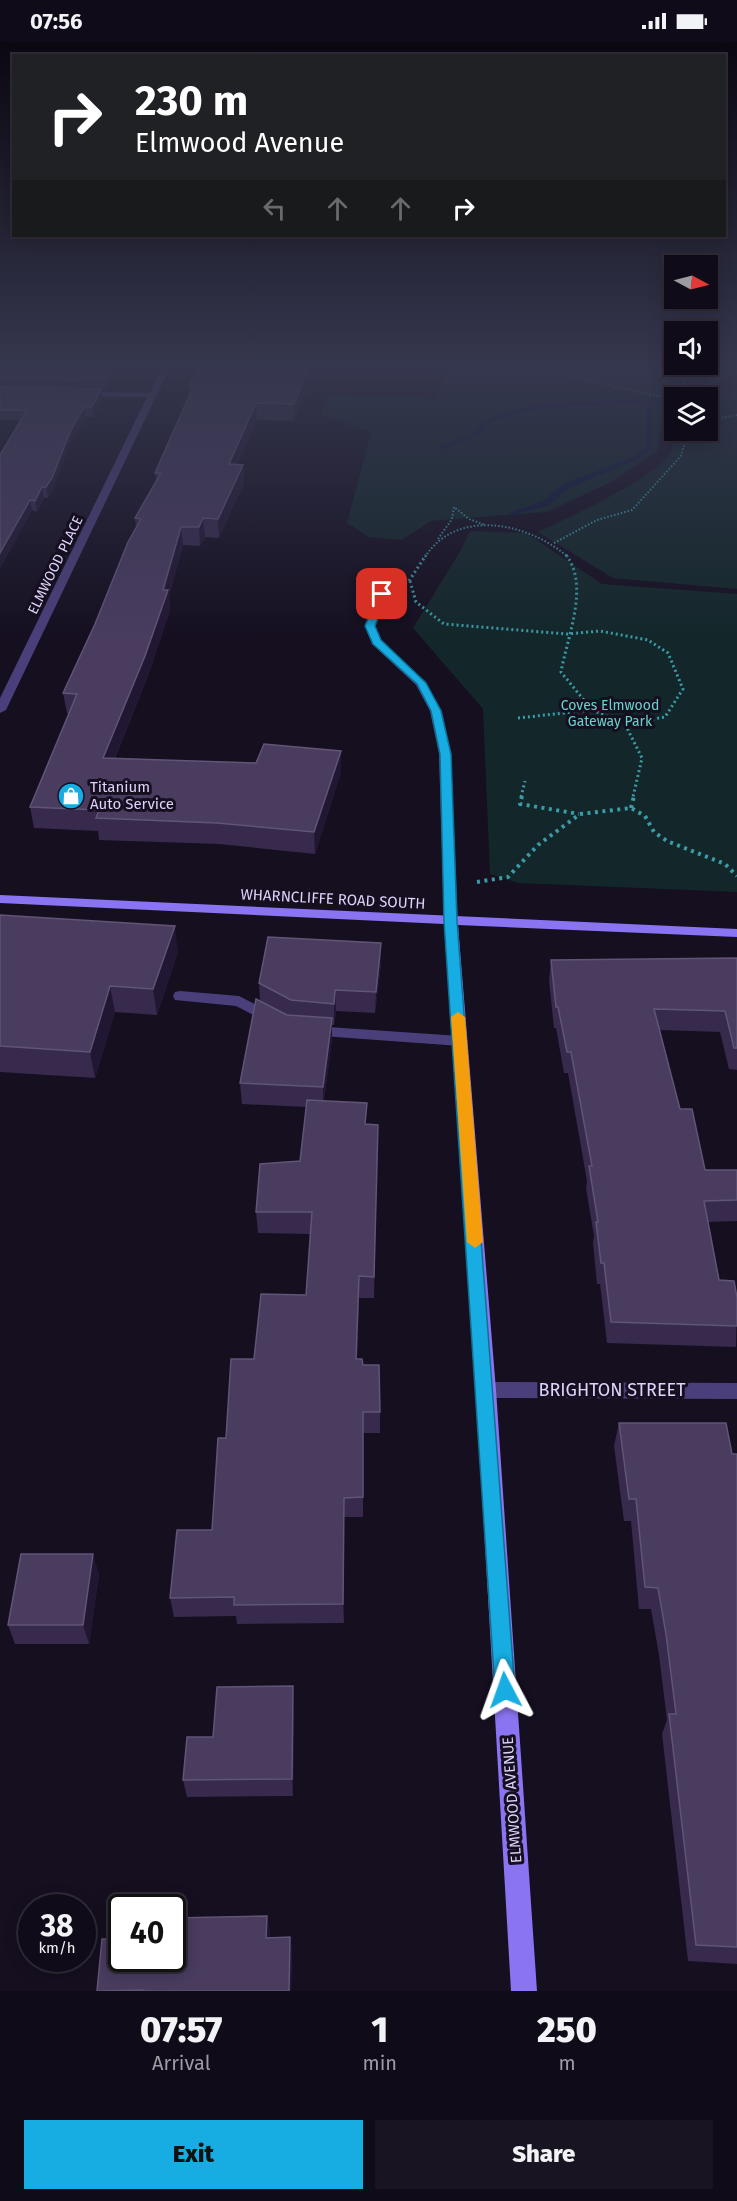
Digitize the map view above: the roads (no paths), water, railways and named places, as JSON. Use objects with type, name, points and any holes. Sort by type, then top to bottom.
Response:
[{"type":"street","name":"ELMWOOD PLACE","points":[[0,710],[122,458]]},
{"type":"street","name":"ELMWOOD AVENUE","points":[[382,594],[370,626],[376,642],[421,683],[436,711],[445,754],[451,921],[486,1390],[524,1991]]},
{"type":"street","name":"WHARNCLIFFE ROAD SOUTH","points":[[0,898],[737,933]]},
{"type":"street","points":[[180,996],[239,1001],[294,1030],[460,1041]]},
{"type":"street","name":"BRIGHTON STREET","points":[[486,1390],[737,1391]]},
{"type":"waterway","points":[[513,513],[546,503],[566,486],[636,458]]},
{"type":"place","name":"Titanium Auto Service","points":[[71,796]]},
{"type":"park label","name":"Coves Elmwood Gateway Park","points":[[610,714]]}]
